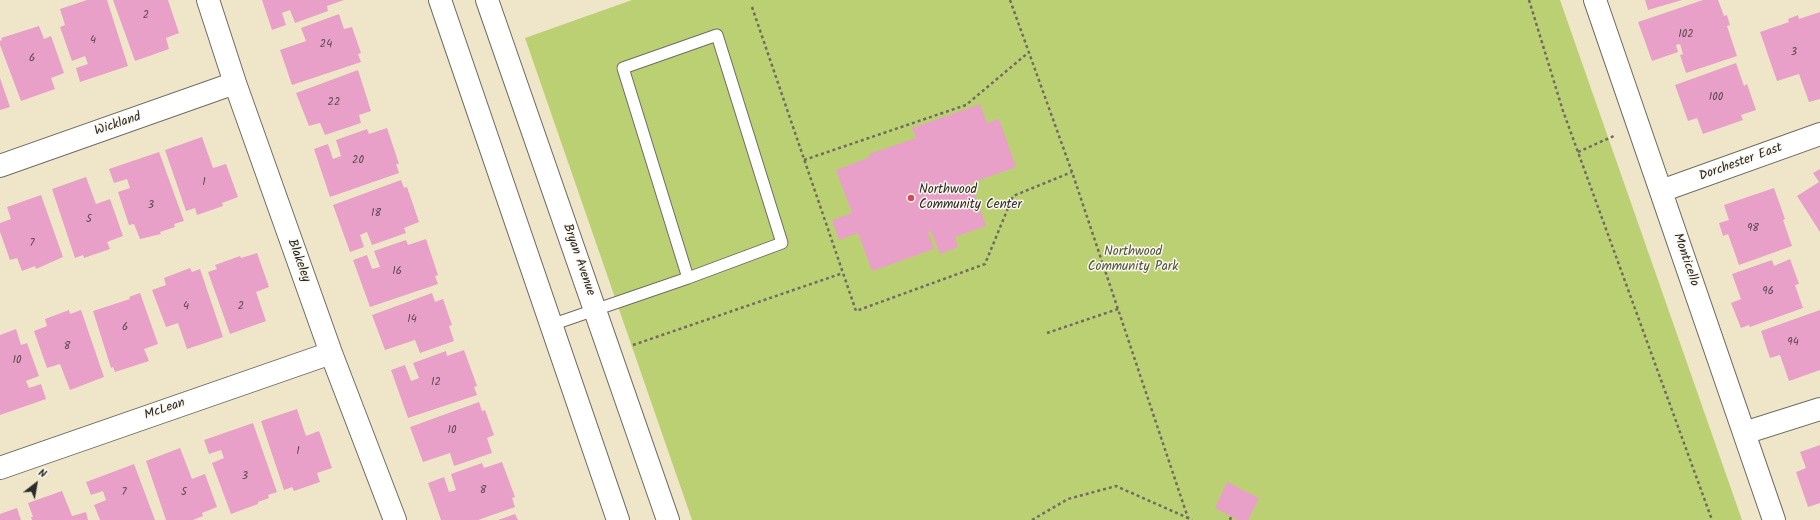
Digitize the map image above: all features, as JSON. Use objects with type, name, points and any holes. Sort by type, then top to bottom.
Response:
[{"type":"street","name":"Blakeley","points":[[208,0],[331,353],[395,520]]},
{"type":"street","points":[[440,0],[618,520]]},
{"type":"street","name":"Bryan Avenue","points":[[487,0],[668,520]]},
{"type":"street","name":"Monticello","points":[[1595,0],[1774,520]]},
{"type":"street","name":"Wickland","points":[[0,166],[236,84]]},
{"type":"street","name":"Dorchester East","points":[[1661,191],[1820,134]]},
{"type":"street","name":"McLean","points":[[0,468],[331,353]]},
{"type":"street","points":[[1744,433],[1820,409]]},
{"type":"lane","points":[[551,325],[688,278],[782,243],[717,36],[624,68],[688,278]]},
{"type":"path","points":[[1010,0],[1072,172],[1188,518]]},
{"type":"path","points":[[1529,0],[1563,111],[1712,520]]},
{"type":"path","points":[[752,7],[856,311],[985,264],[1013,196],[1072,172]]},
{"type":"path","points":[[804,160],[966,105],[1029,52]]},
{"type":"path","points":[[1578,152],[1638,126]]},
{"type":"path","points":[[610,353],[843,273]]},
{"type":"path","points":[[1047,333],[1118,309]]},
{"type":"path","points":[[1032,520],[1068,498],[1116,486],[1192,520]]},
{"type":"green space","name":"Northwood Community Park","points":[[632,0],[1560,0],[1742,520],[692,520],[525,38]]},
{"type":"building","points":[[87,0],[107,0],[128,66],[80,82],[76,68],[88,64],[85,56],[72,61],[60,27],[65,25],[60,9]]},
{"type":"building","points":[[113,0],[168,0],[179,33],[166,38],[169,49],[135,61]]},
{"type":"building","points":[[262,0],[344,0],[327,6],[328,11],[295,23],[290,10],[282,13],[286,25],[272,30]]},
{"type":"building","points":[[1645,0],[1682,0],[1648,10]]},
{"type":"building","points":[[1703,0],[1718,0],[1724,16],[1727,15],[1730,25],[1727,26],[1737,56],[1686,73],[1680,55],[1683,54],[1680,44],[1676,45],[1678,52],[1652,61],[1638,22]]},
{"type":"building","points":[[1820,12],[1820,99],[1809,102],[1799,74],[1777,81],[1760,32],[1789,22],[1788,19],[1798,15],[1799,19]]},
{"type":"building","points":[[339,14],[344,29],[352,27],[361,53],[358,54],[361,62],[292,85],[280,50],[306,41],[301,28]]},
{"type":"building","points":[[39,26],[44,39],[51,36],[64,73],[51,78],[55,89],[21,101],[0,45],[0,41],[2,40],[1,38]]},
{"type":"building","points":[[1736,63],[1744,86],[1747,84],[1756,110],[1741,115],[1743,120],[1703,134],[1697,118],[1688,121],[1675,85]]},
{"type":"building","points":[[358,70],[371,111],[359,115],[361,123],[325,135],[320,123],[309,126],[296,93]]},
{"type":"building","points":[[0,78],[10,107],[0,110]]},
{"type":"building","name":"Northwood Community Center","points":[[980,104],[987,123],[999,119],[1016,167],[971,183],[986,226],[955,237],[958,247],[940,254],[931,231],[928,232],[934,249],[872,271],[858,233],[839,240],[832,220],[852,213],[836,170],[870,157],[869,154],[916,138],[912,128]]},
{"type":"building","points":[[387,128],[399,164],[396,164],[399,173],[330,197],[314,149],[328,144],[333,159],[341,156],[336,140],[367,129],[369,134]]},
{"type":"building","points":[[202,137],[213,168],[226,164],[238,197],[222,203],[223,206],[197,215],[195,208],[186,211],[165,150]]},
{"type":"building","points":[[159,152],[184,221],[174,224],[175,227],[160,232],[161,234],[140,239],[134,224],[129,225],[118,192],[130,188],[127,179],[114,183],[109,169]]},
{"type":"building","points":[[1820,169],[1820,232],[1797,196],[1819,182],[1813,173]]},
{"type":"building","points":[[86,177],[96,204],[110,199],[123,236],[107,242],[110,249],[84,258],[83,255],[75,258],[52,189]]},
{"type":"building","points":[[401,180],[404,188],[407,187],[419,222],[404,228],[406,233],[372,245],[367,232],[360,235],[364,247],[350,252],[333,205]]},
{"type":"building","points":[[1774,188],[1785,219],[1783,220],[1792,246],[1739,265],[1728,234],[1723,236],[1719,223],[1729,220],[1724,205]]},
{"type":"building","points":[[41,195],[63,257],[36,269],[35,266],[22,271],[17,258],[10,260],[0,232],[0,223],[11,219],[7,207]]},
{"type":"building","points":[[426,239],[438,275],[435,276],[438,284],[370,307],[353,260],[367,255],[372,269],[380,267],[374,251],[406,240],[408,245]]},
{"type":"building","points":[[257,253],[269,287],[256,292],[266,321],[230,334],[208,272],[217,269],[215,265],[240,256],[241,258]]},
{"type":"building","points":[[1790,259],[1799,284],[1795,285],[1803,308],[1750,327],[1749,325],[1741,328],[1731,303],[1741,299],[1732,274],[1772,260],[1774,266]]},
{"type":"building","points":[[190,268],[192,272],[200,269],[223,337],[187,349],[178,323],[166,327],[152,290],[166,285],[164,278]]},
{"type":"building","points":[[140,293],[158,344],[144,349],[149,361],[115,372],[113,367],[111,368],[93,311],[130,299],[129,297]]},
{"type":"building","points":[[432,293],[435,302],[443,299],[452,325],[449,326],[454,341],[420,353],[415,340],[385,350],[372,315]]},
{"type":"building","points":[[69,310],[70,314],[81,310],[104,377],[70,390],[60,364],[47,368],[34,331],[47,326],[45,319]]},
{"type":"building","points":[[1820,310],[1820,370],[1789,381],[1780,355],[1770,358],[1761,331]]},
{"type":"building","points":[[16,329],[21,345],[27,343],[39,376],[26,381],[29,388],[41,384],[46,399],[0,415],[0,335]]},
{"type":"building","points":[[464,350],[477,386],[474,387],[477,395],[408,418],[391,370],[405,365],[411,381],[419,378],[413,363],[446,351],[447,356]]},
{"type":"building","points":[[479,402],[482,411],[485,410],[494,435],[487,438],[492,453],[454,466],[450,453],[423,462],[410,427]]},
{"type":"building","points":[[297,409],[306,436],[319,431],[332,468],[317,473],[320,482],[294,491],[292,487],[284,490],[261,421]]},
{"type":"building","points":[[253,423],[277,492],[268,495],[269,498],[258,502],[258,504],[231,514],[212,463],[224,458],[221,450],[209,454],[204,440]]},
{"type":"building","points":[[1820,445],[1820,503],[1808,507],[1796,472],[1806,468],[1800,452]]},
{"type":"building","points":[[180,448],[192,479],[205,474],[217,507],[202,513],[203,516],[193,520],[166,520],[146,461]]},
{"type":"building","points":[[502,462],[515,497],[512,498],[515,507],[478,520],[441,520],[428,483],[444,477],[449,492],[456,490],[451,474],[482,463],[484,468]]},
{"type":"building","points":[[134,464],[155,520],[100,520],[94,505],[106,500],[103,491],[91,495],[86,482]]},
{"type":"building","points":[[1227,482],[1259,498],[1248,520],[1238,520],[1215,508]]},
{"type":"building","points":[[62,491],[72,516],[86,512],[88,520],[32,520],[31,517],[33,517],[28,503]]},
{"type":"building","points":[[17,508],[21,520],[0,520],[0,514]]},
{"type":"building","points":[[515,514],[518,520],[498,520]]},
{"type":"place","name":"Northwood Community Center","points":[[911,198]]}]
